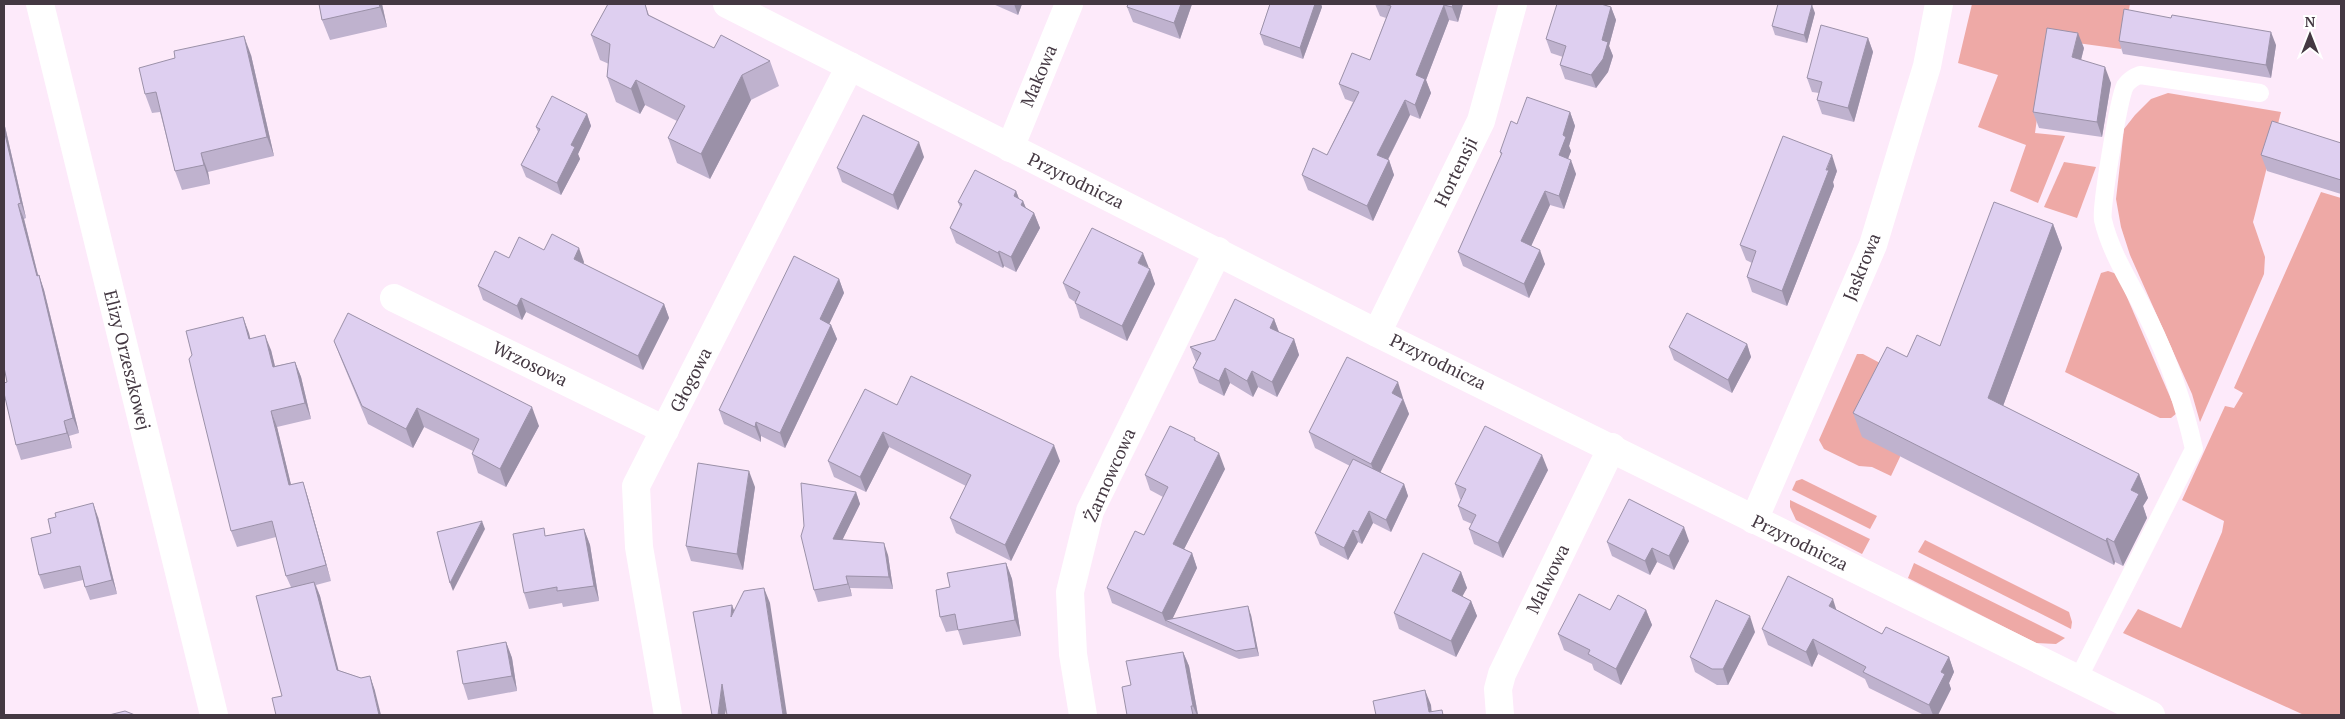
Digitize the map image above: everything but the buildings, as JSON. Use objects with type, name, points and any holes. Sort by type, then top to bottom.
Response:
[{"type":"street","name":"Elizy Orzeszkowej","points":[[40,4],[214,715]]},
{"type":"street","name":"Przyrodnicza","points":[[727,4],[1377,332],[2151,715]]},
{"type":"street","name":"Makowa","points":[[1010,148],[1069,4]]},
{"type":"street","name":"Hortensji","points":[[1377,332],[1481,120],[1512,4]]},
{"type":"street","name":"Jaskrowa","points":[[1754,520],[1873,245],[1927,66],[1939,4]]},
{"type":"street","name":"Głogowa","points":[[668,715],[639,547],[636,486],[850,66]]},
{"type":"street","name":"Żarnowcowa","points":[[1083,715],[1073,654],[1070,592],[1090,511],[1218,251]]},
{"type":"street","name":"Wrzosowa","points":[[394,298],[665,430]]},
{"type":"street","name":"Malwowa","points":[[1500,715],[1498,689],[1502,674],[1612,447]]},
{"type":"lane","points":[[2078,679],[2194,448],[2180,394],[2150,321],[2109,241],[2102,218],[2116,125],[2125,86],[2132,78],[2140,75],[2260,93]]},
{"type":"shaded area","points":[[1972,4],[2130,4],[2121,49],[2048,39],[2035,133],[2065,136],[2038,203],[2010,191],[2026,145],[1978,127],[1998,75],[1958,63]]},
{"type":"shaded area","points":[[2168,93],[2281,112],[2253,222],[2265,257],[2264,274],[2200,422],[2192,394],[2130,255],[2121,227],[2116,199],[2124,129],[2151,99]]},
{"type":"shaded area","points":[[2064,162],[2096,167],[2077,218],[2044,207]]},
{"type":"shaded area","points":[[2321,192],[2341,198],[2341,715],[2304,715],[2123,633],[2138,609],[2181,628],[2222,532],[2224,521],[2182,500],[2225,406],[2234,408],[2243,393],[2234,388]]},
{"type":"shaded area","points":[[2108,271],[2117,274],[2177,413],[2171,418],[2160,418],[2065,372],[2101,273]]},
{"type":"shaded area","points":[[1857,354],[1863,354],[1895,371],[1900,457],[1891,476],[1872,467],[1859,466],[1824,449],[1819,440]]},
{"type":"shaded area","points":[[1802,479],[1877,516],[1870,529],[1792,490],[1796,481]]},
{"type":"shaded area","points":[[1790,500],[1870,539],[1862,554],[1796,520],[1790,507]]},
{"type":"shaded area","points":[[1925,540],[2069,612],[2072,622],[2071,629],[1918,552]]},
{"type":"shaded area","points":[[1914,563],[2065,638],[2056,644],[2036,643],[1908,578]]}]
